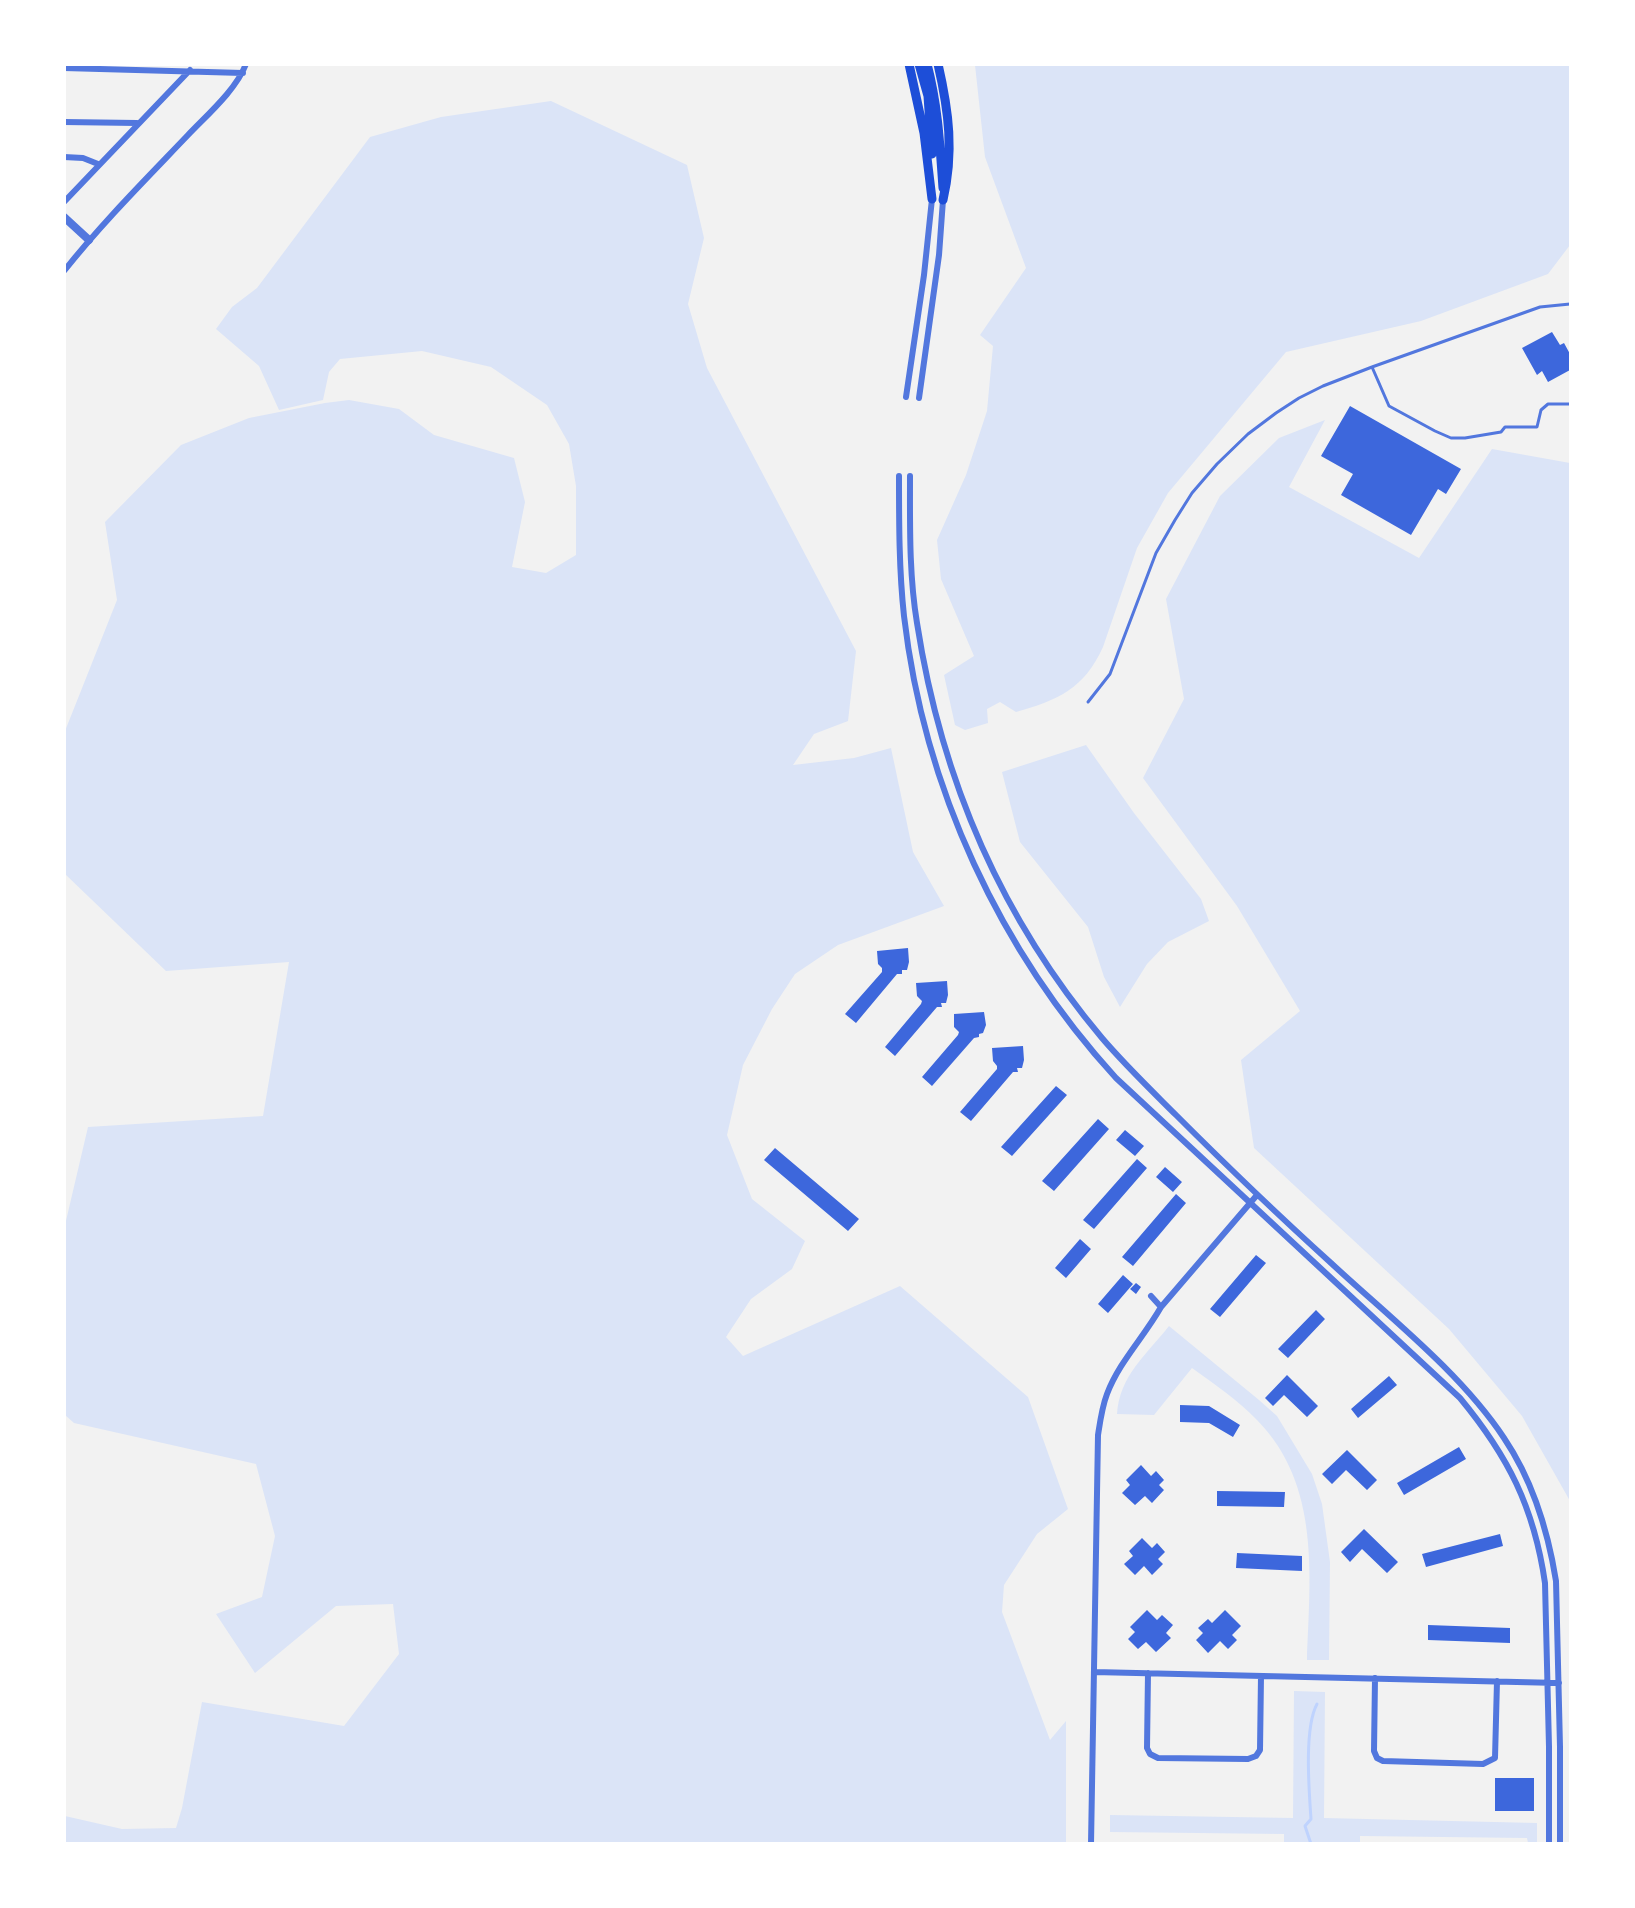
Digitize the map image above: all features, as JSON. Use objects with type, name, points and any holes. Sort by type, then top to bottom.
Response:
[{"type":"main road","points":[[909,64],[924,133],[932,199]]},
{"type":"main road","points":[[919,64],[929,107],[932,199]]},
{"type":"main road","points":[[927,64],[941,143],[943,200]]},
{"type":"main road","points":[[938,64],[946,100],[951,144],[943,200]]},
{"type":"street","points":[[64,271],[89,240],[218,103],[243,73],[246,64]]},
{"type":"street","points":[[64,68],[243,73]]},
{"type":"street","points":[[64,202],[190,70]]},
{"type":"street","points":[[64,122],[137,123]]},
{"type":"street","points":[[64,157],[83,158],[98,164]]},
{"type":"street","points":[[906,397],[932,199]]},
{"type":"street","points":[[919,398],[939,255],[943,200]]},
{"type":"street","points":[[64,217],[89,240]]},
{"type":"street","points":[[899,476],[900,573],[906,627],[923,722],[941,783],[981,879],[1042,985],[1086,1045],[1116,1078],[1460,1398],[1497,1446],[1512,1473],[1531,1516],[1542,1559],[1546,1594],[1549,1844]]},
{"type":"street","points":[[910,476],[911,573],[916,621],[925,670],[948,754],[974,832],[1018,922],[1040,956],[1100,1036],[1127,1066],[1257,1195],[1468,1391],[1506,1441],[1522,1469],[1541,1513],[1552,1557],[1557,1606],[1560,1844]]},
{"type":"street","points":[[1091,1844],[1098,1435],[1106,1396],[1114,1377],[1161,1307],[1257,1195]]},
{"type":"street","points":[[1151,1296],[1161,1307]]},
{"type":"street","points":[[1094,1672],[1559,1683]]},
{"type":"street","points":[[1148,1673],[1147,1748],[1150,1754],[1158,1758],[1248,1760],[1256,1756],[1260,1750],[1261,1676]]},
{"type":"street","points":[[1375,1678],[1374,1751],[1377,1758],[1383,1761],[1483,1764],[1495,1758],[1497,1681]]},
{"type":"lane","points":[[1088,702],[1110,674],[1156,553],[1192,493],[1217,464],[1248,434],[1276,412],[1323,386],[1540,308],[1570,304]]},
{"type":"lane","points":[[1372,367],[1389,405],[1451,438],[1501,432],[1505,427],[1537,427],[1541,410],[1548,404],[1570,404]]},
{"type":"shaded area","points":[[975,65],[1570,65],[1570,245],[1548,274],[1421,321],[1286,352],[1168,493],[1137,548],[1103,647],[1087,673],[1068,691],[1045,703],[1016,712],[1000,702],[987,709],[988,723],[965,730],[955,725],[944,675],[974,656],[941,579],[937,540],[966,475],[987,411],[993,346],[980,335],[1026,268],[985,157]]},
{"type":"shaded area","points":[[551,101],[687,165],[704,238],[688,304],[707,368],[856,651],[848,721],[814,734],[793,765],[854,758],[891,748],[913,852],[944,906],[838,945],[795,974],[772,1009],[743,1065],[727,1135],[752,1199],[805,1241],[792,1269],[751,1299],[726,1337],[743,1356],[900,1286],[1028,1397],[1068,1509],[1037,1534],[1004,1585],[1002,1612],[1050,1740],[1066,1721],[1066,1843],[65,1843],[65,1816],[122,1829],[176,1828],[182,1808],[202,1702],[344,1726],[399,1654],[393,1604],[336,1606],[255,1673],[216,1614],[262,1597],[275,1536],[256,1464],[74,1423],[65,1415],[65,1225],[88,1127],[263,1116],[289,962],[166,971],[65,874],[65,731],[117,600],[105,522],[181,445],[249,418],[349,400],[399,409],[434,435],[514,458],[525,502],[512,567],[546,573],[576,555],[576,486],[569,444],[547,405],[491,367],[422,351],[340,359],[329,372],[323,400],[279,410],[259,366],[216,329],[232,307],[257,288],[370,137],[441,117]]},
{"type":"shaded area","points":[[1325,420],[1289,487],[1419,558],[1492,449],[1570,463],[1570,1501],[1522,1416],[1449,1329],[1254,1148],[1241,1060],[1300,1011],[1237,906],[1143,778],[1184,699],[1166,599],[1220,496],[1279,438]]},
{"type":"shaded area","points":[[1086,745],[1134,813],[1201,899],[1209,921],[1168,942],[1147,964],[1120,1007],[1104,977],[1088,927],[1020,842],[1002,772]]},
{"type":"shaded area","points":[[1169,1326],[1277,1416],[1312,1474],[1322,1504],[1330,1562],[1329,1660],[1307,1660],[1309,1565],[1302,1503],[1292,1473],[1278,1446],[1257,1420],[1234,1399],[1192,1368],[1154,1415],[1117,1414],[1123,1388],[1135,1366]]},
{"type":"shaded area","points":[[1294,1691],[1325,1692],[1324,1818],[1537,1823],[1537,1843],[1528,1843],[1527,1838],[1360,1836],[1360,1843],[1284,1844],[1284,1834],[1110,1832],[1110,1815],[1293,1818]]},
{"type":"building","points":[[1552,332],[1560,345],[1564,343],[1570,354],[1570,370],[1548,382],[1542,371],[1537,375],[1522,348]]},
{"type":"building","points":[[1350,406],[1461,469],[1446,494],[1438,489],[1411,535],[1341,495],[1353,474],[1321,456]]},
{"type":"building","points":[[908,948],[907,970],[902,970],[902,974],[897,974],[856,1023],[845,1014],[882,972],[878,964],[877,951]]},
{"type":"building","points":[[947,981],[946,1003],[941,1003],[942,1007],[937,1007],[895,1056],[885,1047],[921,1004],[922,1001],[917,996],[916,983]]},
{"type":"building","points":[[984,1012],[986,1025],[983,1033],[974,1038],[932,1086],[922,1077],[958,1035],[959,1032],[954,1027],[954,1014]]},
{"type":"building","points":[[1023,1046],[1022,1068],[1017,1068],[1018,1072],[1013,1072],[971,1121],[960,1112],[997,1069],[993,1061],[992,1048]]},
{"type":"building","points":[[1056,1086],[1067,1095],[1012,1156],[1001,1147]]},
{"type":"building","points":[[1098,1119],[1109,1129],[1054,1191],[1042,1181]]},
{"type":"building","points":[[1125,1130],[1144,1146],[1135,1156],[1116,1140]]},
{"type":"building","points":[[775,1148],[859,1219],[848,1231],[764,1160]]},
{"type":"building","points":[[1137,1159],[1147,1168],[1094,1229],[1083,1220]]},
{"type":"building","points":[[1165,1167],[1182,1182],[1173,1192],[1156,1177]]},
{"type":"building","points":[[1176,1194],[1186,1203],[1133,1266],[1122,1257]]},
{"type":"building","points":[[1080,1239],[1091,1249],[1066,1278],[1055,1268]]},
{"type":"building","points":[[1256,1255],[1266,1263],[1220,1317],[1210,1309]]},
{"type":"building","points":[[1123,1275],[1133,1284],[1108,1313],[1098,1304]]},
{"type":"building","points":[[1136,1283],[1141,1287],[1136,1294],[1130,1289]]},
{"type":"building","points":[[1316,1310],[1325,1319],[1288,1358],[1278,1349]]},
{"type":"building","points":[[1287,1375],[1318,1406],[1307,1417],[1284,1395],[1273,1406],[1265,1398]]},
{"type":"building","points":[[1389,1376],[1397,1385],[1358,1418],[1351,1409]]},
{"type":"building","points":[[1180,1405],[1209,1406],[1240,1425],[1233,1437],[1209,1423],[1180,1422]]},
{"type":"building","points":[[1459,1447],[1466,1459],[1404,1495],[1397,1483]]},
{"type":"building","points":[[1347,1450],[1377,1480],[1367,1490],[1346,1470],[1332,1484],[1322,1474]]},
{"type":"building","points":[[1141,1465],[1151,1476],[1156,1471],[1164,1480],[1159,1485],[1164,1490],[1152,1503],[1145,1496],[1135,1505],[1122,1493],[1130,1485],[1126,1480]]},
{"type":"building","points":[[1217,1491],[1285,1492],[1284,1507],[1217,1506]]},
{"type":"building","points":[[1364,1529],[1398,1562],[1387,1573],[1362,1549],[1350,1562],[1341,1552]]},
{"type":"building","points":[[1500,1534],[1503,1546],[1426,1567],[1422,1554]]},
{"type":"building","points":[[1142,1538],[1152,1548],[1157,1543],[1165,1552],[1158,1559],[1163,1564],[1152,1575],[1144,1566],[1135,1575],[1124,1564],[1133,1556],[1129,1551]]},
{"type":"building","points":[[1237,1553],[1302,1556],[1302,1571],[1236,1568]]},
{"type":"building","points":[[1147,1610],[1157,1620],[1162,1615],[1173,1625],[1166,1633],[1171,1638],[1156,1652],[1146,1642],[1138,1649],[1128,1639],[1135,1632],[1130,1627]]},
{"type":"building","points":[[1225,1610],[1241,1626],[1232,1635],[1237,1640],[1228,1649],[1220,1641],[1208,1653],[1196,1640],[1203,1633],[1198,1628],[1208,1619],[1212,1623]]},
{"type":"building","points":[[1428,1625],[1510,1628],[1510,1643],[1428,1640]]},
{"type":"building","points":[[1495,1778],[1534,1778],[1534,1811],[1495,1811]]},
{"type":"waterway","points":[[1311,1844],[1305,1826],[1311,1819],[1309,1743],[1310,1728],[1317,1704]]}]
